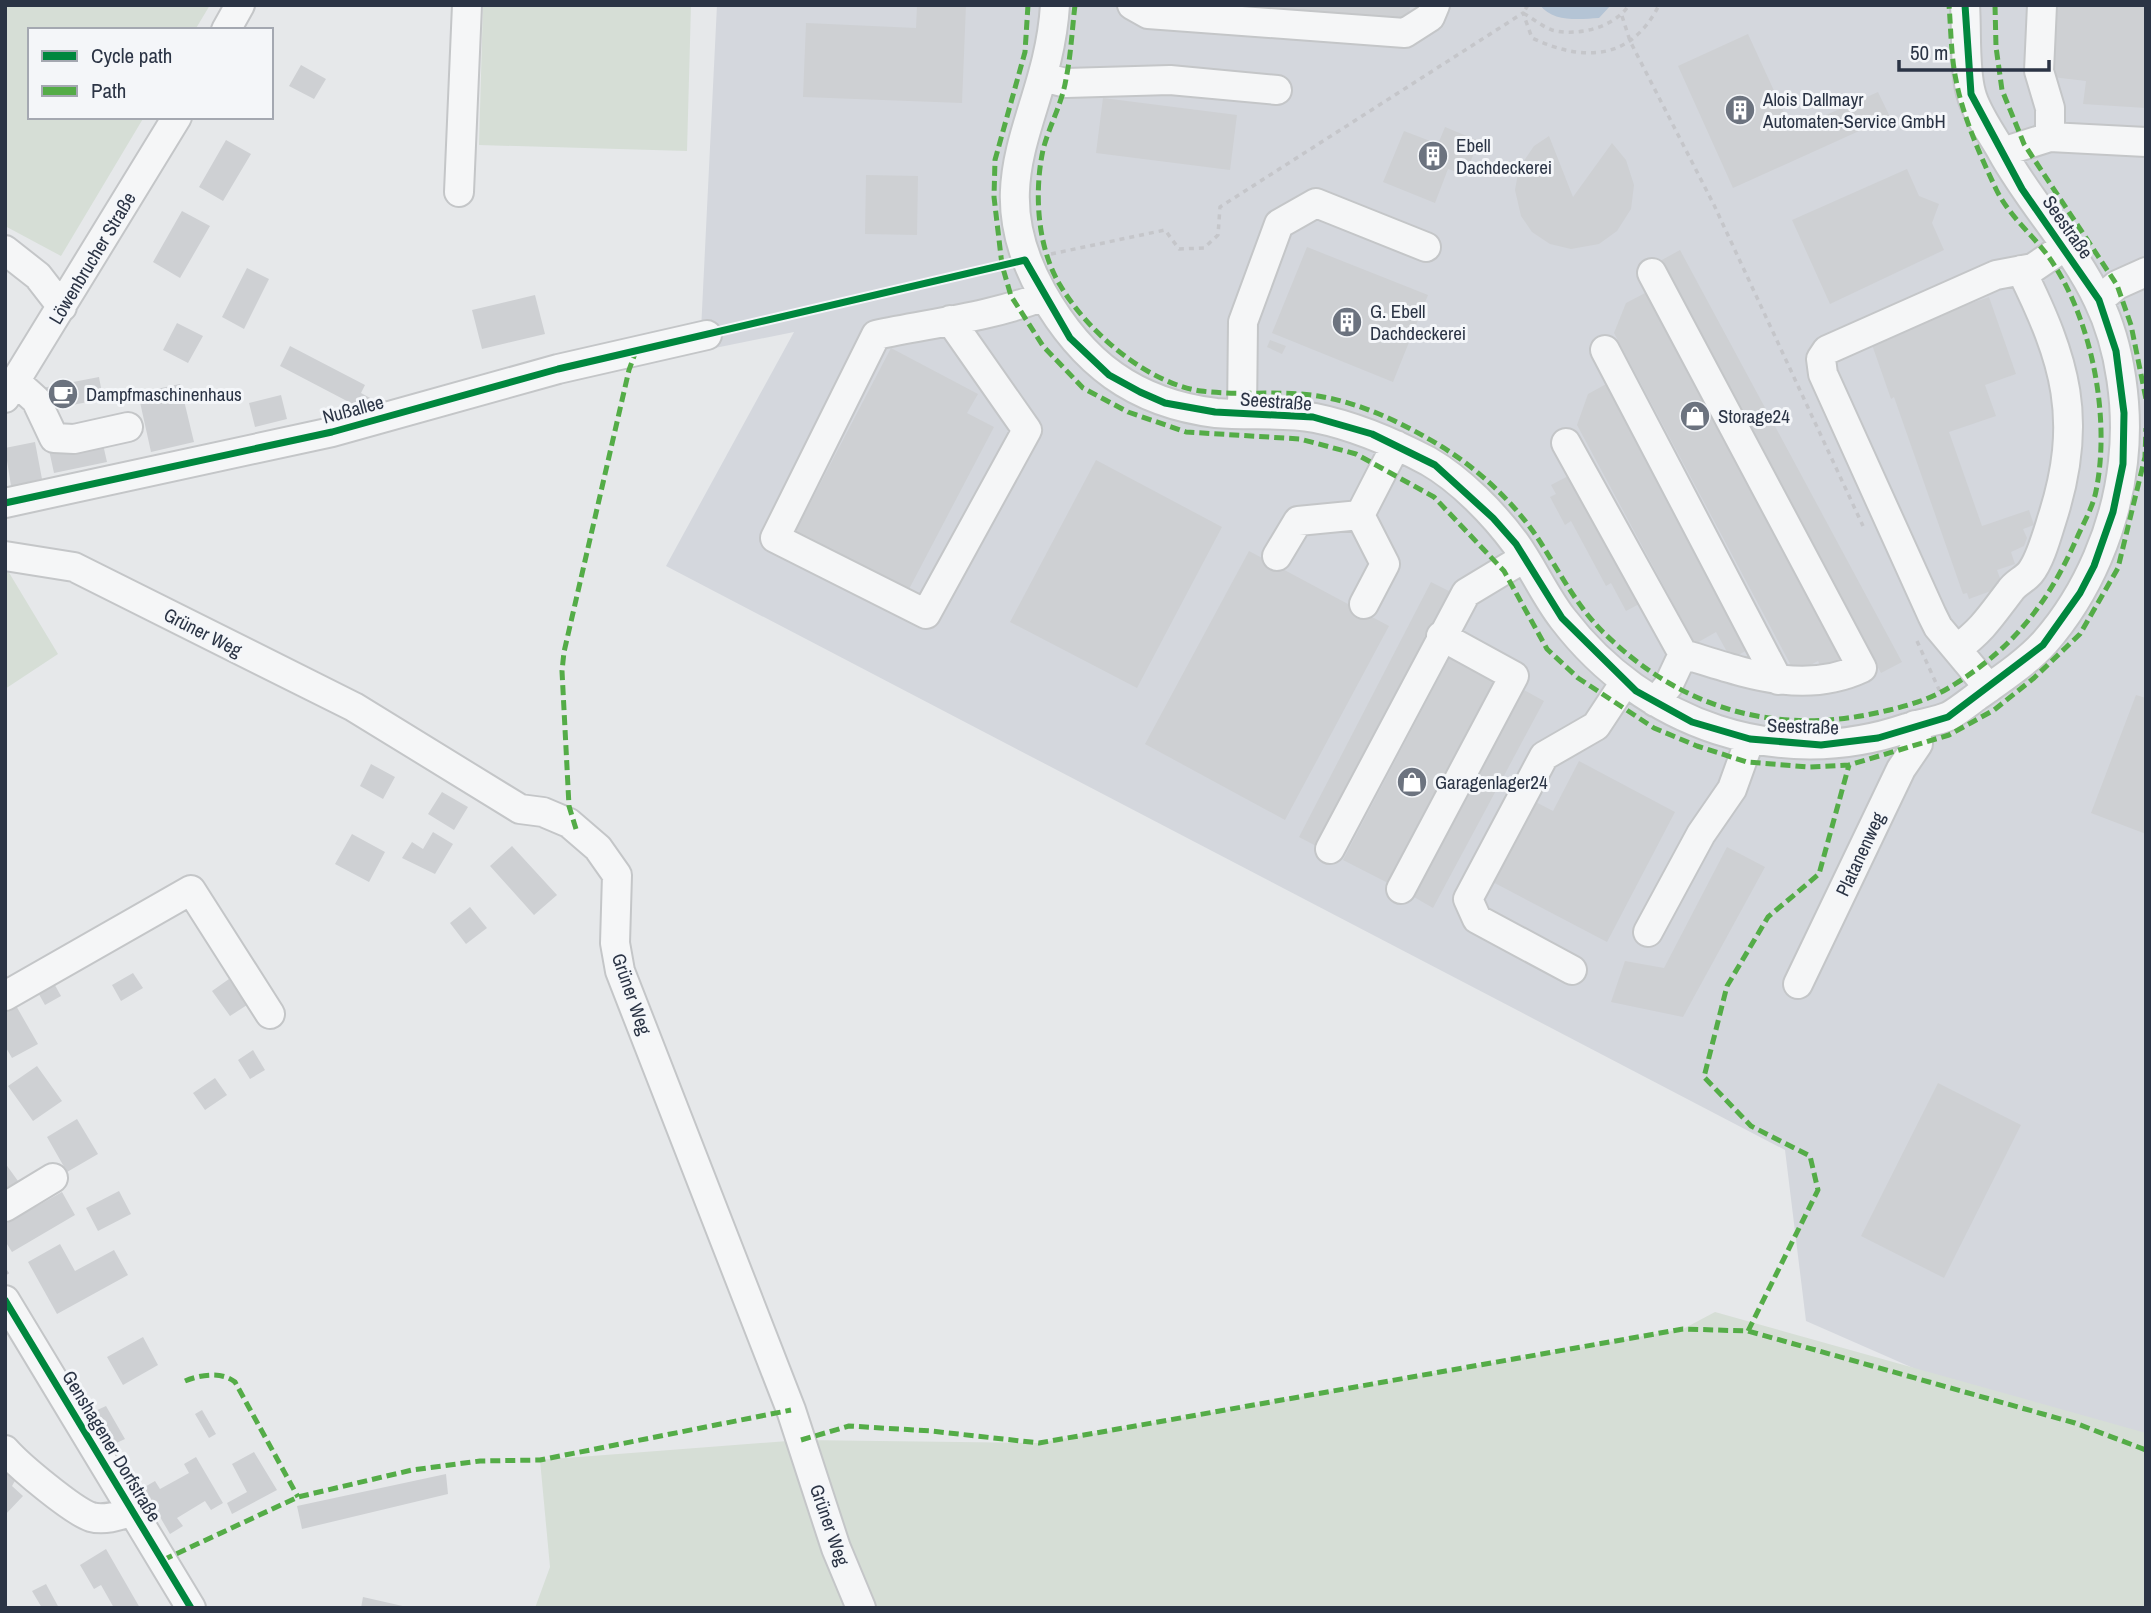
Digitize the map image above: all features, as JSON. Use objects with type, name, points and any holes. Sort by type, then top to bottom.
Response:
[{"type":"street","points":[[227,28],[240,5]]},
{"type":"street","points":[[460,192],[467,5]]},
{"type":"street","name":"Seestraße","points":[[1055,5],[1051,53],[1016,163],[1016,216],[1025,260],[1070,338],[1110,375],[1165,403],[1242,414],[1313,418],[1372,434],[1435,466],[1460,485],[1500,527],[1524,558],[1562,618],[1625,682],[1692,723],[1750,739],[1798,745],[1846,743],[1878,738],[1948,717],[1990,688],[2043,645],[2064,617],[2094,566],[2113,512],[2123,464],[2124,413],[2116,351],[2099,300],[2022,189],[1971,94],[1965,5]]},
{"type":"street","points":[[1132,5],[1148,13],[1169,16],[1405,33],[1430,17],[1435,5]]},
{"type":"street","points":[[2042,5],[2039,71],[2050,108],[2050,137]]},
{"type":"street","points":[[1043,76],[1066,83],[1170,80],[1277,90]]},
{"type":"street","name":"Löwenbrucher Straße","points":[[10,390],[176,119]]},
{"type":"street","points":[[2002,152],[2050,137],[2146,142]]},
{"type":"street","points":[[1242,414],[1243,322],[1279,224],[1316,203],[1426,247]]},
{"type":"street","points":[[1990,688],[1931,615],[1847,431],[1823,373],[1821,359],[1827,350],[1950,293],[1996,275],[2033,268],[2064,247]]},
{"type":"street","points":[[5,250],[38,276],[62,307]]},
{"type":"street","points":[[1957,649],[1983,629],[2012,587],[2031,572],[2062,489],[2068,455],[2070,421],[2066,383],[2053,339],[2021,270]]},
{"type":"street","points":[[2099,300],[2117,285],[2146,272]]},
{"type":"street","points":[[1566,443],[1683,654],[1795,683],[1840,678],[1862,668],[1652,273]]},
{"type":"street","points":[[950,320],[1027,430],[926,614],[775,538],[876,335],[1018,306],[1044,296]]},
{"type":"street","name":"Nußallee","points":[[5,503],[332,432],[558,369],[707,335]]},
{"type":"street","points":[[1605,350],[1778,680]]},
{"type":"street","points":[[10,390],[36,400],[54,438],[74,439],[128,427]]},
{"type":"street","points":[[1360,515],[1396,445]]},
{"type":"street","points":[[1277,556],[1298,520],[1360,515]]},
{"type":"street","points":[[1360,515],[1385,564],[1364,604]]},
{"type":"street","name":"Grüner Weg","points":[[5,556],[74,567],[354,707],[520,809],[544,811],[569,823],[598,848],[617,875],[615,943],[620,971],[786,1398],[836,1548],[861,1608]]},
{"type":"street","points":[[1330,849],[1466,593],[1524,558]]},
{"type":"street","points":[[1401,889],[1514,676],[1441,636]]},
{"type":"street","points":[[1655,702],[1668,686],[1683,654]]},
{"type":"street","points":[[1572,970],[1477,919],[1468,899],[1544,757],[1596,726],[1625,682]]},
{"type":"street","name":"Platanenweg","points":[[1798,984],[1901,769],[1918,744],[1915,725]]},
{"type":"street","points":[[1648,932],[1701,834],[1732,789],[1750,739]]},
{"type":"street","points":[[5,996],[191,890],[270,1014]]},
{"type":"street","points":[[5,1208],[53,1178]]},
{"type":"street","name":"Genshagener Dorfstraße","points":[[5,1300],[191,1608]]},
{"type":"street","name":"Genshagener Dorfstraße","points":[[5,1450],[76,1509],[92,1518],[114,1517],[134,1511]]},
{"type":"path","points":[[1025,260],[1165,230],[1179,249],[1204,248],[1217,235],[1220,207],[1523,13],[1528,5]]},
{"type":"path","points":[[1523,13],[1552,30],[1571,31],[1602,27],[1622,16],[1629,5]]},
{"type":"path","points":[[1523,13],[1532,38],[1559,51],[1594,56],[1630,41],[1649,23],[1659,5]]},
{"type":"path","points":[[1622,16],[1630,41],[1714,205],[1865,531]]},
{"type":"path","points":[[1912,631],[1941,694],[1948,717]]},
{"type":"shaded area","points":[[5,5],[210,5],[196,28],[28,28],[28,119],[143,119],[61,256],[5,226]]},
{"type":"shaded area","points":[[483,5],[691,5],[687,151],[479,145]]},
{"type":"shaded area","points":[[717,5],[2146,5],[2146,1470],[1806,1321],[1785,1150],[666,566],[794,332],[700,351]]},
{"type":"shaded area","points":[[5,566],[58,654],[5,689]]},
{"type":"shaded area","points":[[1715,1312],[2146,1433],[2146,1608],[535,1608],[550,1567],[540,1460],[801,1440],[1039,1443],[1683,1329]]},
{"type":"water","points":[[1540,5],[1611,5],[1599,18],[1576,19],[1552,15]]},
{"type":"building","points":[[917,5],[966,5],[962,103],[803,97],[806,23],[916,28]]},
{"type":"building","points":[[1219,5],[1410,5],[1409,22]]},
{"type":"building","points":[[2047,5],[2146,5],[2146,108],[2083,104],[2086,81],[2044,76]]},
{"type":"building","name":"Alois Dallmayr Automaten-Service GmbH","points":[[1748,34],[1792,130],[1878,92],[1890,117],[1733,188],[1678,66]]},
{"type":"building","points":[[301,65],[326,79],[314,99],[289,86]]},
{"type":"building","points":[[1103,98],[1237,115],[1230,170],[1096,153]]},
{"type":"building","name":"Ebell Dachdeckerei","points":[[1445,127],[1479,141],[1465,175],[1448,169],[1435,203],[1383,182],[1404,131],[1438,144]]},
{"type":"building","points":[[1549,136],[1573,197],[1612,143],[1626,160],[1634,185],[1631,209],[1617,231],[1599,244],[1571,249],[1550,244],[1532,232],[1521,216],[1515,190],[1519,168],[1534,146]]},
{"type":"building","points":[[226,140],[251,154],[223,201],[199,187]]},
{"type":"building","points":[[1907,169],[1919,196],[1939,204],[1932,223],[1944,250],[1830,304],[1792,220]]},
{"type":"building","points":[[866,175],[918,176],[917,235],[865,234]]},
{"type":"building","points":[[182,211],[210,226],[180,278],[153,262]]},
{"type":"building","name":"G. Ebell Dachdeckerei","points":[[1307,247],[1428,295],[1393,382],[1272,333]]},
{"type":"building","points":[[1680,250],[1902,662],[1881,673],[1660,261]]},
{"type":"building","points":[[247,268],[269,279],[244,329],[222,317]]},
{"type":"building","points":[[1647,292],[1844,659],[1823,671],[1818,661],[1795,673],[1614,333],[1626,303]]},
{"type":"building","points":[[535,295],[545,334],[482,349],[472,310]]},
{"type":"building","points":[[1989,297],[2016,374],[1985,385],[1996,416],[1949,432],[1982,526],[2029,510],[2034,525],[2023,529],[2027,538],[2024,546],[2011,552],[2015,564],[1997,570],[2001,581],[1997,582],[1999,588],[1969,599],[1967,593],[1963,594],[1894,397],[1891,399],[1870,339]]},
{"type":"building","points":[[177,323],[203,336],[188,363],[163,350]]},
{"type":"building","points":[[1270,340],[1286,346],[1282,354],[1267,347]]},
{"type":"building","points":[[290,346],[365,385],[361,393],[372,399],[366,411],[280,366]]},
{"type":"building","points":[[891,348],[978,394],[967,413],[994,427],[908,591],[795,532]]},
{"type":"building","points":[[99,377],[103,399],[47,410],[42,388]]},
{"type":"building","points":[[1608,383],[1751,648],[1731,659],[1716,632],[1695,644],[1577,425],[1588,394]]},
{"type":"building","points":[[180,384],[194,442],[151,452],[138,393]]},
{"type":"building","points":[[281,395],[287,419],[255,427],[249,403]]},
{"type":"building","points":[[102,440],[107,462],[54,473],[49,450]]},
{"type":"building","points":[[35,442],[42,479],[11,486],[5,448]]},
{"type":"building","points":[[1096,460],[1222,527],[1137,688],[1010,622]]},
{"type":"building","points":[[1572,474],[1641,603],[1626,611],[1611,583],[1606,586],[1571,521],[1565,525],[1550,497],[1556,494],[1551,485]]},
{"type":"building","points":[[1249,551],[1389,626],[1285,820],[1145,744]]},
{"type":"building","points":[[1431,582],[1451,592],[1318,847],[1299,837]]},
{"type":"building","points":[[1452,653],[1496,677],[1388,883],[1343,860]]},
{"type":"building","points":[[1524,690],[1544,701],[1433,908],[1414,897]]},
{"type":"building","points":[[2136,695],[2146,698],[2146,834],[2091,813]]},
{"type":"building","points":[[1579,761],[1675,812],[1607,942],[1489,880],[1532,800],[1553,811]]},
{"type":"building","points":[[371,764],[395,777],[383,799],[360,786]]},
{"type":"building","points":[[442,792],[468,807],[454,830],[428,814]]},
{"type":"building","points":[[433,832],[453,844],[435,874],[402,858],[412,842],[423,849]]},
{"type":"building","points":[[352,834],[385,852],[369,882],[335,864]]},
{"type":"building","points":[[512,846],[557,895],[534,915],[490,866]]},
{"type":"building","points":[[1727,847],[1765,867],[1683,1017],[1611,1002],[1625,961],[1664,968]]},
{"type":"building","points":[[470,907],[487,928],[466,944],[450,923]]},
{"type":"building","points":[[133,973],[143,988],[121,1001],[112,985]]},
{"type":"building","points":[[229,979],[247,1005],[230,1016],[212,991]]},
{"type":"building","points":[[52,980],[61,996],[45,1005],[36,989]]},
{"type":"building","points":[[15,1004],[38,1044],[12,1058],[5,1046],[5,1009]]},
{"type":"building","points":[[253,1050],[265,1070],[250,1079],[238,1060]]},
{"type":"building","points":[[37,1066],[62,1101],[33,1121],[8,1086]]},
{"type":"building","points":[[215,1078],[227,1095],[205,1110],[193,1093]]},
{"type":"building","points":[[1938,1083],[2021,1125],[1944,1278],[1861,1236]]},
{"type":"building","points":[[77,1119],[98,1154],[67,1172],[47,1137]]},
{"type":"building","points":[[5,1163],[18,1181],[5,1189]]},
{"type":"building","points":[[119,1191],[131,1214],[98,1231],[86,1208]]},
{"type":"building","points":[[62,1192],[75,1215],[12,1252],[5,1241],[5,1224]]},
{"type":"building","points":[[60,1244],[75,1271],[114,1250],[128,1275],[57,1314],[28,1262]]},
{"type":"building","points":[[143,1337],[158,1365],[123,1385],[107,1357]]},
{"type":"building","points":[[106,1406],[125,1439],[112,1445],[93,1412]]},
{"type":"building","points":[[202,1410],[216,1434],[209,1438],[195,1414]]},
{"type":"building","points":[[254,1452],[277,1490],[232,1514],[227,1503],[247,1492],[232,1464]]},
{"type":"building","points":[[196,1457],[223,1503],[211,1510],[205,1501],[177,1518],[183,1526],[170,1534],[143,1488],[155,1481],[160,1489],[189,1473],[184,1464]]},
{"type":"building","points":[[10,1471],[16,1479],[12,1486],[23,1496],[5,1515],[5,1474]]},
{"type":"building","points":[[446,1474],[448,1494],[302,1529],[297,1506]]},
{"type":"building","points":[[106,1549],[140,1608],[114,1608],[101,1585],[94,1589],[80,1565]]},
{"type":"building","points":[[46,1584],[59,1608],[42,1608],[32,1591]]},
{"type":"building","points":[[363,1597],[407,1607],[407,1608],[361,1608]]},
{"type":"marked path","points":[[1028,5],[1025,52],[995,160],[994,197],[1002,265],[1011,296],[1043,346],[1083,388],[1128,412],[1186,432],[1300,439],[1356,454],[1434,497],[1504,571],[1547,649],[1578,678],[1654,728],[1697,746],[1747,762],[1809,767],[1849,765],[1949,735],[1994,710],[2034,678],[2080,634],[2118,568],[2145,457],[2146,428]]},
{"type":"marked path","points":[[1075,5],[1064,88],[1040,166],[1039,219],[1046,254],[1060,285],[1102,337],[1139,366],[1180,386],[1201,391],[1318,396],[1360,407],[1414,431],[1458,457],[1514,507],[1537,537],[1584,610],[1603,632],[1632,658],[1663,680],[1695,697],[1729,709],[1800,721],[1838,719],[1907,705],[1946,690],[1976,670],[2012,639],[2054,584],[2096,491],[2100,462],[2099,401],[2086,338],[2063,281],[2048,256],[2001,199],[1978,149],[1956,80],[1949,5]]},
{"type":"marked path","points":[[1995,5],[1996,47],[2002,90],[2024,144],[2117,285],[2131,325],[2146,399]]},
{"type":"marked path","points":[[576,829],[569,806],[562,671],[564,652],[629,370],[636,351]]},
{"type":"marked path","points":[[1748,1331],[1818,1190],[1810,1156],[1751,1126],[1704,1077],[1727,986],[1768,917],[1819,874],[1849,765]]},
{"type":"marked path","points":[[801,1440],[849,1426],[931,1431],[1039,1443],[1683,1329],[1748,1331],[2075,1423],[2146,1450]]},
{"type":"marked path","points":[[185,1381],[210,1375],[224,1376],[235,1382],[298,1497]]},
{"type":"marked path","points":[[163,1560],[298,1497],[412,1470],[480,1461],[540,1460],[791,1410]]},
{"type":"cycle path","points":[[5,503],[332,432],[558,369],[1025,260],[1070,338],[1109,375],[1140,392],[1165,403],[1215,412],[1313,417],[1372,434],[1435,465],[1493,518],[1516,544],[1562,618],[1636,691],[1692,722],[1750,739],[1821,745],[1878,738],[1948,717],[2043,645],[2080,593],[2094,566],[2113,512],[2123,464],[2124,413],[2116,351],[2099,300],[2022,189],[1971,94],[1965,5]]},
{"type":"cycle path","points":[[5,1300],[191,1608]]},
{"type":"place","name":"Alois Dallmayr Automaten-Service GmbH","points":[[1740,110]]},
{"type":"place","name":"Ebell Dachdeckerei","points":[[1433,156]]},
{"type":"place","name":"G. Ebell Dachdeckerei","points":[[1347,322]]},
{"type":"place","name":"Dampfmaschinenhaus","points":[[63,394]]},
{"type":"place","name":"Storage24","points":[[1695,416]]},
{"type":"place","name":"Garagenlager24","points":[[1412,782]]}]
